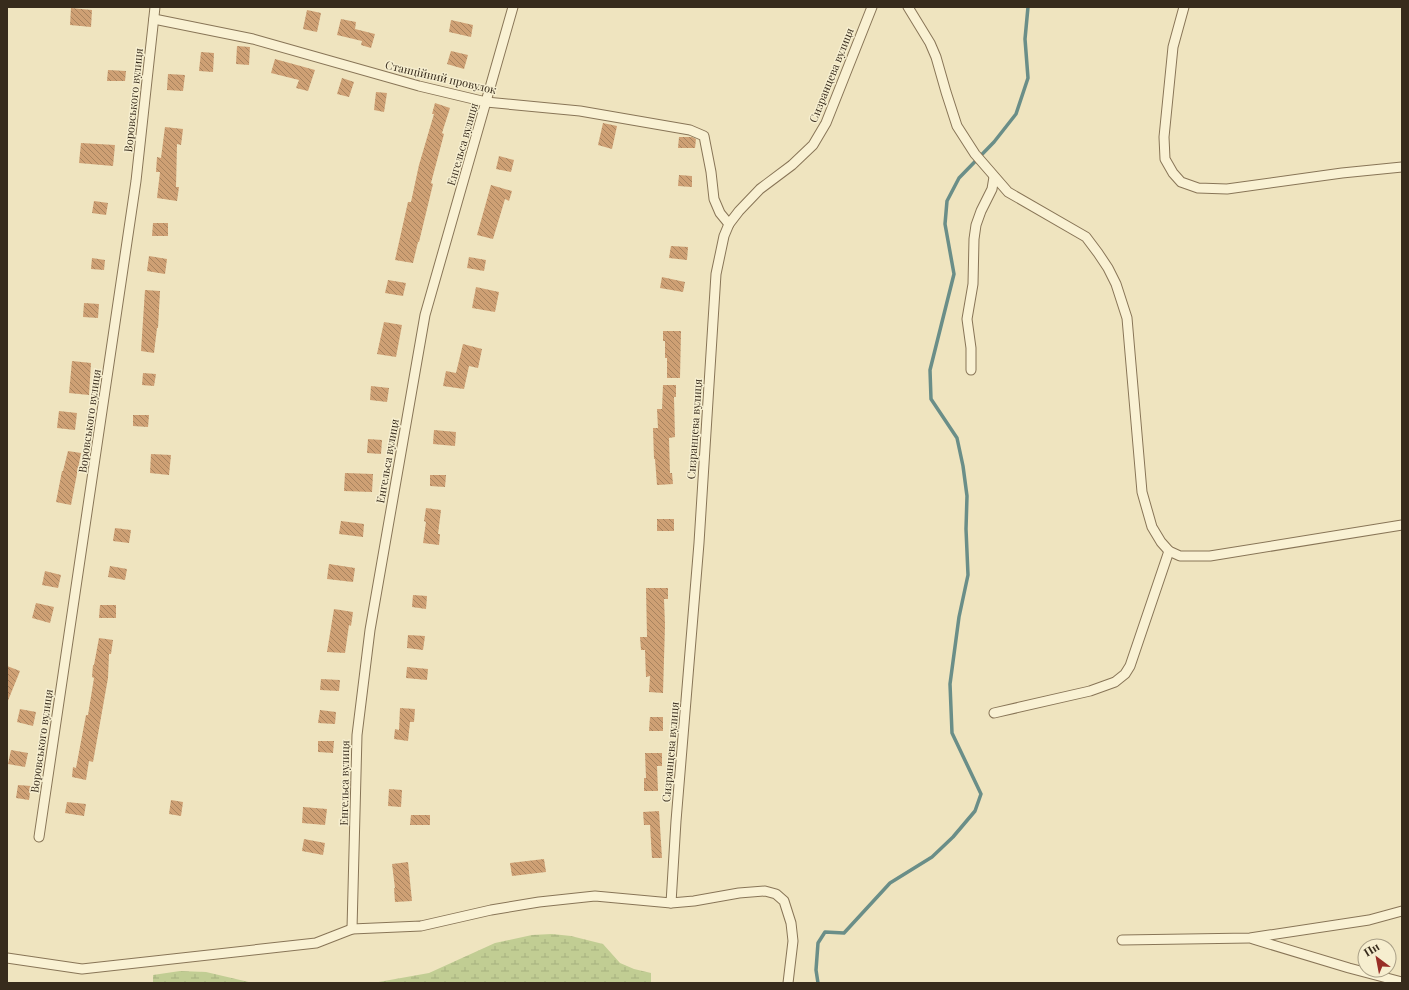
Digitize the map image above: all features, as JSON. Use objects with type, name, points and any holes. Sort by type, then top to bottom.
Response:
[{"type":"street","name":"Воровського вулиця","points":[[39,837],[135,189],[155,7]]},
{"type":"street","name":"Енгельса вулиця","points":[[352,929],[357,735],[370,630],[425,315],[513,7]]},
{"type":"street","name":"Сизранцева вулиця","points":[[671,903],[699,543],[716,274],[724,236],[729,224],[760,189],[792,165],[813,145],[826,124],[872,7]]},
{"type":"street","points":[[908,7],[930,43],[936,57],[957,126],[975,154],[1008,192],[1086,237],[1098,253],[1116,284],[1127,318],[1142,492],[1152,527],[1161,542],[1169,551],[1180,556],[1210,556],[1402,525]]},
{"type":"street","points":[[1184,7],[1173,47],[1164,137],[1165,159],[1173,173],[1181,182],[1198,188],[1227,189],[1342,173],[1402,168]]},
{"type":"street","name":"Станційний провулок","points":[[154,19],[253,39],[419,86],[486,102],[580,111],[690,130],[704,136],[711,172],[714,199],[720,213],[729,224]]},
{"type":"street","points":[[971,370],[971,348],[967,319],[973,284],[974,239],[976,225],[989,196],[994,177]]},
{"type":"street","points":[[994,713],[1090,691],[1115,682],[1125,674],[1130,666],[1169,551]]},
{"type":"street","points":[[7,958],[82,969],[316,943],[352,929],[421,926],[491,910],[595,896],[671,903],[765,891],[776,894],[784,901],[791,923],[792,941],[788,983]]},
{"type":"street","points":[[1122,940],[1250,938],[1369,920],[1402,911]]},
{"type":"street","points":[[1250,938],[1349,968],[1402,982]]},
{"type":"green space","points":[[552,934],[571,936],[603,944],[620,963],[634,969],[651,973],[651,983],[373,983],[429,973],[495,943],[532,935]]},
{"type":"green space","points":[[180,971],[206,972],[253,983],[153,983],[153,975]]},
{"type":"building","points":[[71,8],[92,10],[91,27],[70,25]]},
{"type":"building","points":[[307,10],[321,13],[317,32],[303,29]]},
{"type":"building","points":[[341,19],[356,22],[355,29],[375,34],[371,48],[361,45],[362,41],[337,35]]},
{"type":"building","points":[[451,20],[473,25],[471,37],[449,32]]},
{"type":"building","points":[[237,46],[250,47],[249,65],[236,64]]},
{"type":"building","points":[[451,51],[468,55],[464,69],[447,64]]},
{"type":"building","points":[[201,52],[214,53],[213,72],[199,71]]},
{"type":"building","points":[[275,59],[315,70],[308,91],[296,88],[299,80],[271,73]]},
{"type":"building","points":[[108,70],[126,71],[125,81],[107,81]]},
{"type":"building","points":[[168,74],[185,75],[183,91],[167,90]]},
{"type":"building","points":[[342,78],[354,82],[349,97],[337,94]]},
{"type":"building","points":[[376,92],[387,93],[384,112],[374,110]]},
{"type":"building","points":[[435,103],[450,108],[442,133],[444,134],[431,183],[433,184],[419,242],[413,263],[395,260],[408,202],[411,202],[419,165],[434,114],[432,114]]},
{"type":"building","points":[[603,123],[617,126],[612,149],[598,145]]},
{"type":"building","points":[[165,127],[183,129],[181,145],[177,144],[176,187],[179,187],[177,201],[157,198],[160,172],[156,172],[157,157],[161,158]]},
{"type":"building","points":[[679,137],[692,137],[696,139],[695,148],[678,148]]},
{"type":"building","points":[[81,143],[115,145],[113,166],[79,163]]},
{"type":"building","points":[[499,156],[514,160],[511,172],[496,169]]},
{"type":"building","points":[[679,175],[692,176],[692,187],[678,186]]},
{"type":"building","points":[[491,185],[512,191],[509,201],[505,199],[493,239],[477,235]]},
{"type":"building","points":[[94,201],[108,203],[106,215],[92,213]]},
{"type":"building","points":[[153,223],[168,223],[168,236],[152,236]]},
{"type":"building","points":[[671,246],[688,247],[687,260],[669,258]]},
{"type":"building","points":[[149,256],[167,259],[165,274],[147,271]]},
{"type":"building","points":[[469,257],[486,260],[484,271],[467,268]]},
{"type":"building","points":[[92,258],[105,260],[104,270],[91,269]]},
{"type":"building","points":[[662,277],[685,282],[683,292],[660,288]]},
{"type":"building","points":[[388,280],[406,283],[403,296],[385,293]]},
{"type":"building","points":[[476,287],[499,292],[495,312],[472,308]]},
{"type":"building","points":[[145,290],[160,291],[158,328],[154,353],[141,351]]},
{"type":"building","points":[[84,303],[99,304],[98,318],[83,317]]},
{"type":"building","points":[[384,322],[402,325],[396,357],[377,354]]},
{"type":"building","points":[[663,331],[681,331],[680,378],[667,378],[667,358],[665,358],[665,341],[663,341]]},
{"type":"building","points":[[463,344],[482,349],[478,368],[469,366],[464,389],[443,386],[446,371],[456,373]]},
{"type":"building","points":[[72,361],[91,363],[89,395],[69,393]]},
{"type":"building","points":[[143,373],[156,374],[154,386],[142,385]]},
{"type":"building","points":[[663,385],[676,385],[676,397],[674,397],[675,437],[669,438],[670,473],[672,473],[673,484],[657,485],[653,428],[658,428],[657,409],[662,409]]},
{"type":"building","points":[[371,386],[389,388],[387,402],[370,400]]},
{"type":"building","points":[[59,411],[77,413],[75,430],[57,428]]},
{"type":"building","points":[[133,415],[149,415],[148,427],[133,426]]},
{"type":"building","points":[[434,430],[456,432],[455,446],[433,444]]},
{"type":"building","points":[[368,439],[382,440],[381,454],[367,453]]},
{"type":"building","points":[[68,451],[81,453],[71,505],[56,502],[62,471]]},
{"type":"building","points":[[151,454],[171,455],[169,475],[150,473]]},
{"type":"building","points":[[345,473],[373,474],[372,492],[344,491]]},
{"type":"building","points":[[430,475],[446,475],[445,487],[430,486]]},
{"type":"building","points":[[426,508],[441,510],[438,534],[440,534],[439,545],[423,543]]},
{"type":"building","points":[[657,519],[674,519],[674,531],[657,531]]},
{"type":"building","points":[[341,521],[364,524],[363,537],[339,534]]},
{"type":"building","points":[[115,528],[131,530],[129,543],[113,541]]},
{"type":"building","points":[[329,564],[355,568],[353,582],[327,579]]},
{"type":"building","points":[[110,566],[127,569],[125,580],[108,577]]},
{"type":"building","points":[[45,571],[61,575],[58,588],[42,585]]},
{"type":"building","points":[[646,588],[668,588],[668,599],[664,599],[665,625],[663,693],[649,692],[650,676],[646,677],[645,650],[641,650],[640,637],[647,637]]},
{"type":"building","points":[[413,595],[427,596],[426,609],[412,607]]},
{"type":"building","points":[[36,603],[54,607],[50,623],[32,618]]},
{"type":"building","points":[[100,605],[116,605],[116,618],[99,618]]},
{"type":"building","points":[[334,609],[353,612],[351,626],[349,625],[345,653],[327,652]]},
{"type":"building","points":[[408,635],[425,636],[423,650],[407,648]]},
{"type":"building","points":[[99,638],[113,640],[111,654],[109,654],[108,678],[93,762],[89,761],[86,780],[72,777],[73,767],[76,768],[86,715],[88,715],[94,678],[92,677],[93,665]]},
{"type":"building","points":[[7,666],[20,671],[7,703]]},
{"type":"building","points":[[407,667],[428,669],[427,680],[406,678]]},
{"type":"building","points":[[321,679],[340,680],[339,691],[320,690]]},
{"type":"building","points":[[400,708],[415,709],[414,722],[410,722],[408,741],[394,739],[395,729],[399,730]]},
{"type":"building","points":[[20,709],[36,712],[33,726],[17,722]]},
{"type":"building","points":[[320,710],[336,712],[335,724],[318,723]]},
{"type":"building","points":[[650,717],[663,717],[663,731],[649,731]]},
{"type":"building","points":[[318,741],[334,741],[333,753],[318,752]]},
{"type":"building","points":[[11,750],[28,753],[25,767],[8,764]]},
{"type":"building","points":[[645,753],[662,753],[662,766],[657,766],[658,791],[644,791],[644,778],[646,778]]},
{"type":"building","points":[[18,785],[31,786],[29,800],[16,798]]},
{"type":"building","points":[[389,789],[402,790],[401,807],[388,806]]},
{"type":"building","points":[[171,800],[183,802],[181,816],[169,814]]},
{"type":"building","points":[[67,802],[86,804],[84,816],[65,813]]},
{"type":"building","points":[[303,807],[327,809],[325,825],[302,823]]},
{"type":"building","points":[[659,811],[662,858],[652,858],[650,825],[644,825],[643,812]]},
{"type":"building","points":[[411,815],[430,815],[430,825],[410,825]]},
{"type":"building","points":[[304,839],[325,843],[323,855],[302,851]]},
{"type":"building","points":[[544,859],[546,872],[512,876],[510,863]]},
{"type":"building","points":[[408,862],[412,901],[395,902],[392,864]]},
{"type":"waterway","points":[[818,983],[816,970],[818,943],[825,932],[844,933],[890,883],[932,857],[953,837],[975,811],[981,794],[952,733],[950,684],[959,617],[968,575],[966,529],[967,496],[957,438],[931,399],[930,370],[954,274],[945,224],[947,201],[959,178],[994,142],[1016,114],[1028,78],[1025,39],[1028,7]]}]
